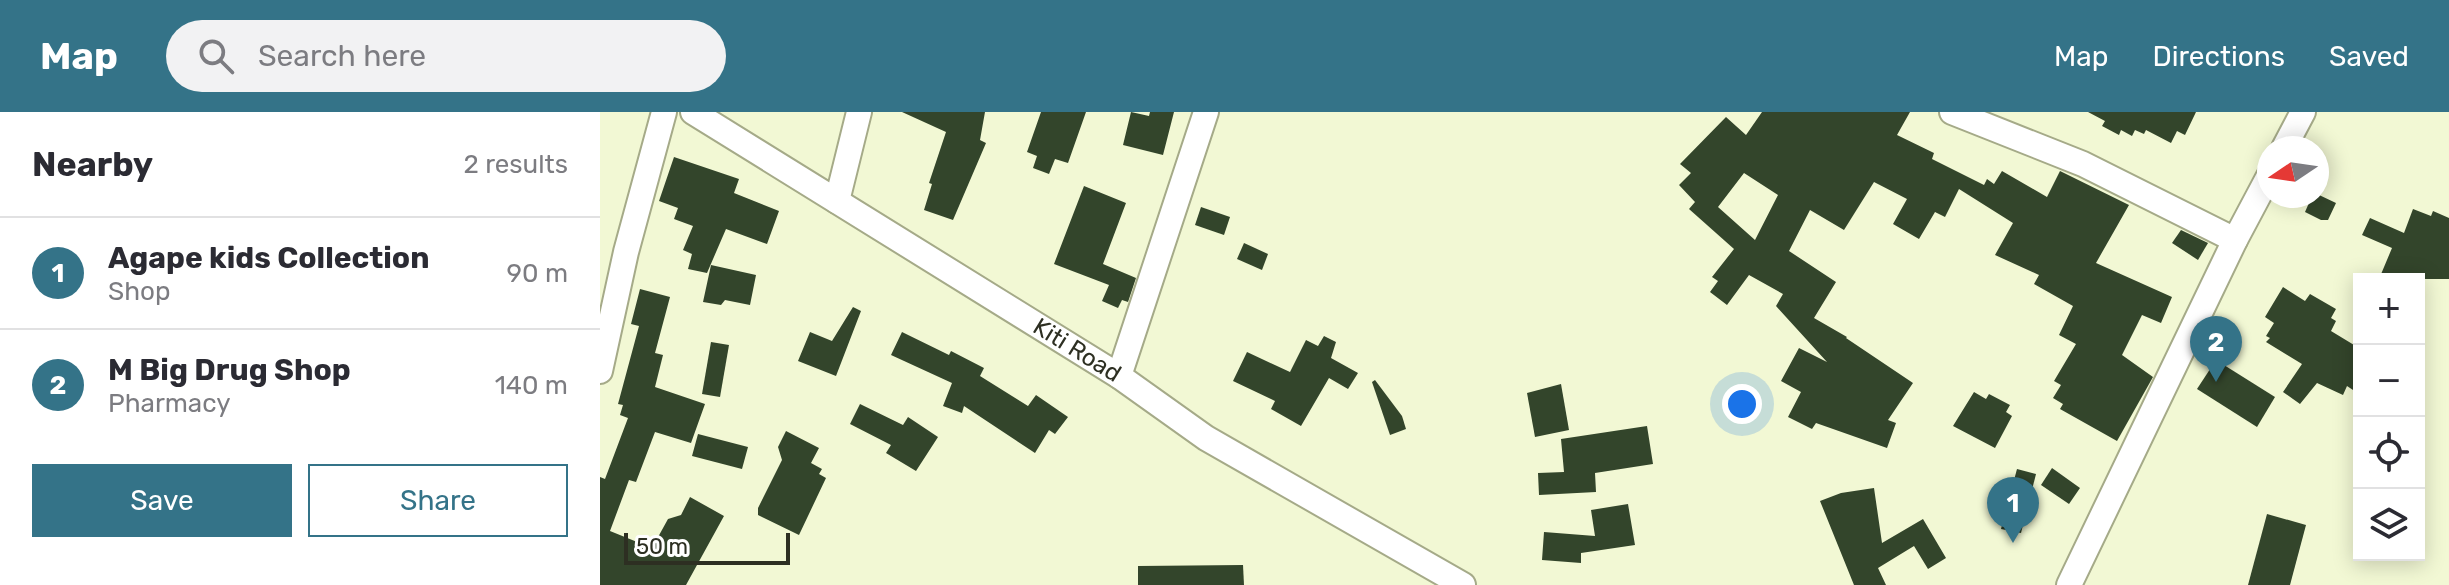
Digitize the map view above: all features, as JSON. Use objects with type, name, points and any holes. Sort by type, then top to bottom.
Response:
[{"type":"street","points":[[600,371],[634,221],[664,112]]},
{"type":"street","name":"Kiti Road","points":[[693,112],[1119,376],[1206,438],[1463,585]]},
{"type":"street","points":[[837,201],[859,112]]},
{"type":"street","points":[[1119,376],[1206,112]]},
{"type":"street","points":[[1952,112],[2083,164],[2235,240]]},
{"type":"street","points":[[2290,136],[2303,112]]},
{"type":"street","points":[[2069,585],[2257,199]]},
{"type":"building","points":[[902,112],[985,112],[980,140],[986,143],[953,220],[924,210],[932,184],[929,183],[946,132]]},
{"type":"building","points":[[1041,112],[1086,112],[1068,163],[1055,159],[1049,174],[1033,168],[1037,156],[1027,152]]},
{"type":"building","points":[[1131,112],[1149,116],[1150,112],[1174,112],[1163,155],[1123,145]]},
{"type":"building","points":[[1762,112],[1910,112],[1897,135],[1934,153],[1932,159],[1984,185],[1987,179],[1994,184],[2002,171],[2047,197],[2060,171],[2129,205],[2096,263],[2172,297],[2161,323],[2142,315],[2122,355],[2153,377],[2117,441],[2060,409],[2063,404],[2053,398],[2061,385],[2054,381],[2076,344],[2059,335],[2073,306],[2034,284],[2039,275],[1995,255],[2013,223],[1959,189],[1945,217],[1935,212],[1919,239],[1893,224],[1907,199],[1874,182],[1844,230],[1810,210],[1789,251],[1836,282],[1814,318],[1913,383],[1888,420],[1896,423],[1887,448],[1816,423],[1812,429],[1788,417],[1801,392],[1781,381],[1799,348],[1827,362],[1776,306],[1783,294],[1749,275],[1727,305],[1710,292],[1718,281],[1712,277],[1734,249],[1689,209],[1695,202],[1679,185],[1691,173],[1680,164],[1726,117],[1746,135]],"holes":[[[1744,173],[1778,195],[1755,240],[1718,207]]]},
{"type":"building","points":[[2088,112],[2196,112],[2185,135],[2177,131],[2171,143],[2146,130],[2144,134],[2135,130],[2132,136],[2121,130],[2119,135],[2102,126],[2105,121]]},
{"type":"building","points":[[674,157],[739,179],[734,193],[779,211],[767,244],[726,229],[707,273],[688,269],[692,254],[683,250],[693,226],[674,219],[678,208],[659,201]]},
{"type":"building","points":[[1084,186],[1126,203],[1103,264],[1136,278],[1128,302],[1122,300],[1118,308],[1102,301],[1109,285],[1054,264]]},
{"type":"building","points":[[2329,200],[2336,203],[2328,220],[2305,212],[2307,208],[2329,208]]},
{"type":"building","points":[[1201,207],[1230,217],[1224,235],[1195,225]]},
{"type":"building","points":[[2413,209],[2431,216],[2433,211],[2449,218],[2449,279],[2425,279],[2425,273],[2382,273],[2392,248],[2362,235],[2370,218],[2404,233]]},
{"type":"building","points":[[2181,230],[2208,243],[2198,260],[2172,243]]},
{"type":"building","points":[[1244,243],[1268,254],[1262,270],[1237,259]]},
{"type":"building","points":[[711,265],[756,275],[750,305],[725,300],[721,305],[703,302]]},
{"type":"building","points":[[2283,287],[2305,301],[2310,294],[2336,309],[2331,318],[2336,321],[2331,331],[2353,344],[2353,390],[2347,386],[2343,395],[2317,383],[2300,404],[2283,392],[2302,364],[2266,342],[2274,323],[2265,317]]},
{"type":"building","points":[[640,289],[670,297],[655,353],[663,355],[655,387],[705,404],[691,443],[655,432],[636,482],[629,480],[610,531],[652,548],[668,519],[681,515],[690,497],[724,516],[686,585],[600,585],[600,477],[605,479],[628,418],[620,415],[623,405],[618,404],[639,326],[631,324]]},
{"type":"building","points":[[853,307],[861,311],[836,376],[798,361],[810,332],[832,341]]},
{"type":"building","points":[[902,332],[984,368],[980,376],[1028,406],[1036,395],[1068,417],[1055,434],[1049,430],[1035,453],[964,406],[962,413],[943,406],[952,383],[891,355]]},
{"type":"building","points":[[1324,336],[1336,342],[1331,358],[1358,373],[1348,389],[1329,378],[1301,426],[1271,409],[1275,401],[1233,381],[1247,352],[1290,372],[1306,340],[1318,346]]},
{"type":"building","points":[[711,342],[729,345],[720,397],[702,394]]},
{"type":"building","points":[[2216,360],[2275,397],[2257,427],[2197,389]]},
{"type":"building","points":[[1375,380],[1402,416],[1406,429],[1390,435],[1372,382]]},
{"type":"building","points":[[1561,384],[1569,430],[1535,437],[1527,393]]},
{"type":"building","points":[[1974,392],[1986,399],[1989,394],[2010,405],[2006,412],[2012,416],[1995,448],[1953,426]]},
{"type":"building","points":[[860,404],[903,425],[908,417],[938,437],[916,471],[886,453],[891,445],[850,424]]},
{"type":"building","points":[[1647,426],[1653,464],[1595,473],[1596,492],[1539,495],[1538,473],[1564,472],[1561,439]]},
{"type":"building","points":[[786,431],[819,448],[811,463],[822,469],[819,474],[826,478],[799,535],[758,515],[758,508],[782,460],[778,447]]},
{"type":"building","points":[[698,434],[748,447],[742,469],[692,456]]},
{"type":"building","points":[[2052,468],[2080,488],[2069,504],[2041,485]]},
{"type":"building","points":[[2017,469],[2036,474],[2021,533],[2001,529]]},
{"type":"building","points":[[1874,488],[1882,543],[1923,519],[1946,558],[1928,569],[1914,546],[1878,568],[1886,585],[1854,585],[1820,501],[1841,493]]},
{"type":"building","points":[[1628,504],[1635,545],[1581,553],[1581,563],[1542,560],[1544,532],[1595,536],[1591,510]]},
{"type":"building","points":[[2267,514],[2306,525],[2290,585],[2248,585]]},
{"type":"building","points":[[1243,565],[1244,585],[1138,585],[1138,566]]},
{"type":"place","name":"M Big Drug Shop","points":[[2216,382]]},
{"type":"place","name":"Agape kids Collection","points":[[2013,543]]}]
